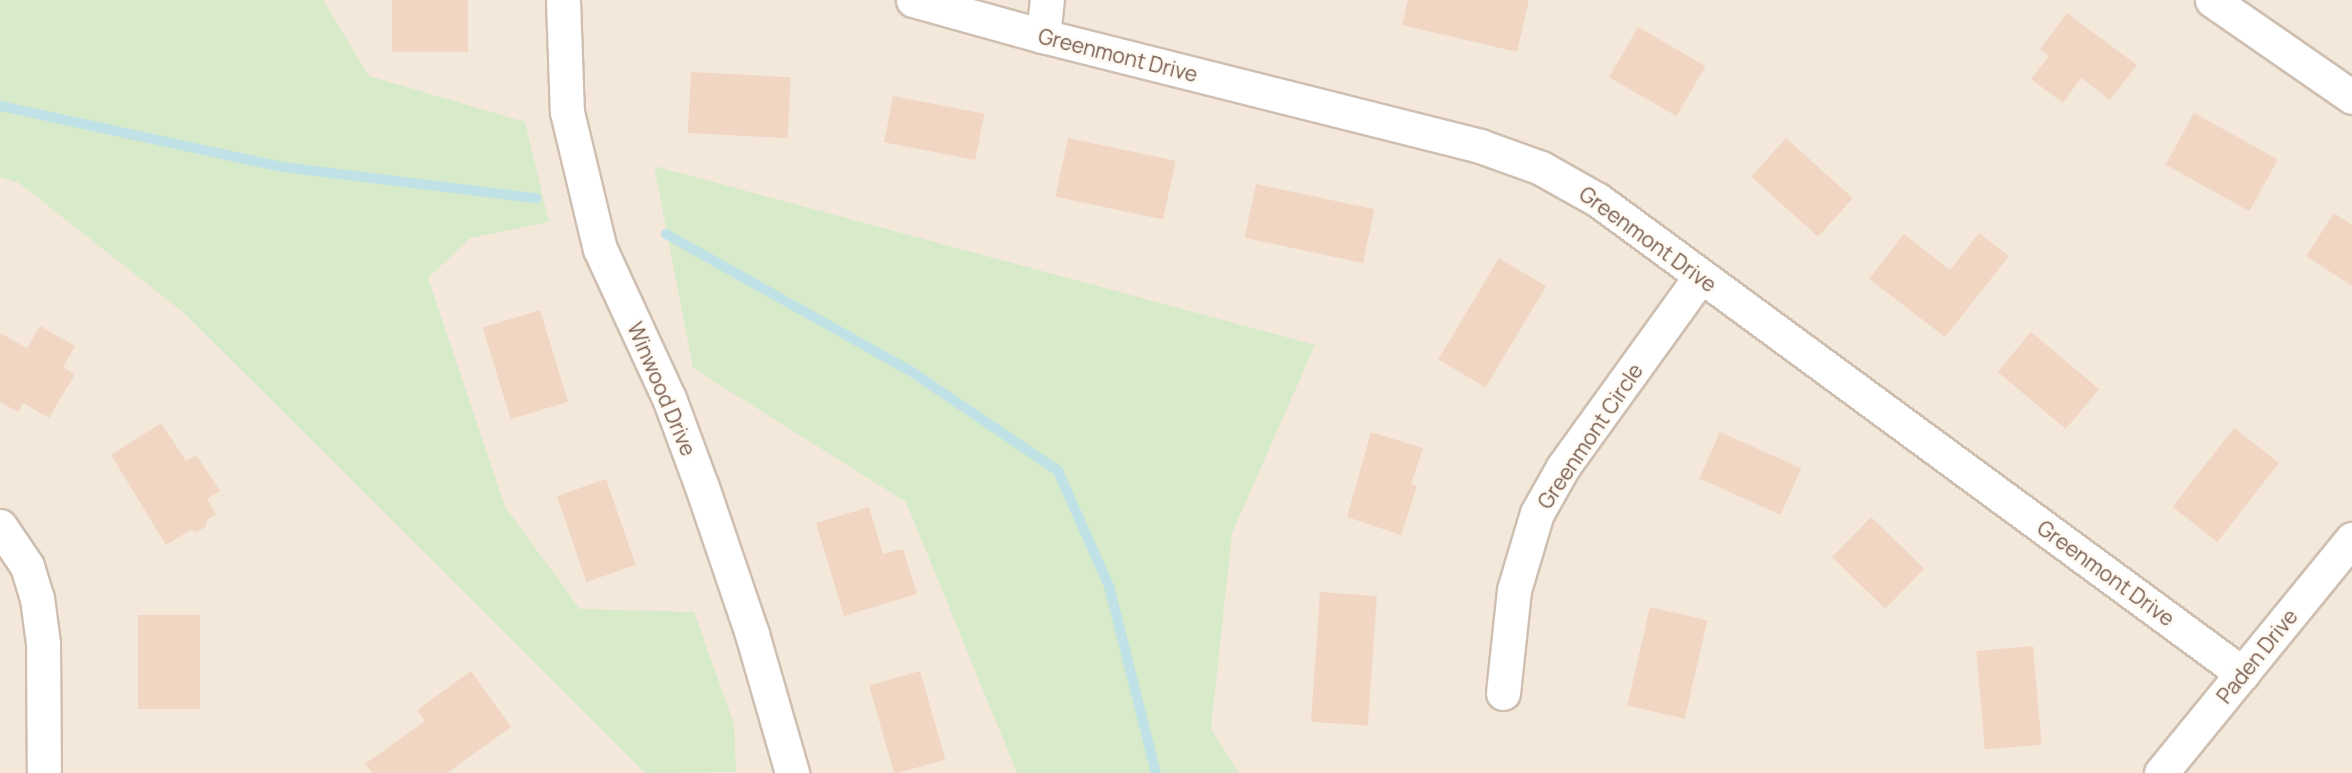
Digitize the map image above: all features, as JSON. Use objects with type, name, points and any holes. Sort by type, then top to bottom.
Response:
[{"type":"street","name":"Winwood Drive","points":[[563,0],[567,112],[600,249],[669,398],[702,487],[752,634],[792,773]]},
{"type":"street","name":"Greenmont Drive","points":[[913,0],[1043,36],[1480,146],[1528,164],[1598,200],[2243,674]]},
{"type":"street","points":[[1043,36],[1047,0]]},
{"type":"street","points":[[2211,0],[2352,97]]},
{"type":"street","name":"Greenmont Circle","points":[[1503,693],[1514,590],[1537,513],[1563,467],[1700,277]]},
{"type":"street","points":[[0,526],[27,566],[37,598],[43,643],[44,773]]},
{"type":"street","name":"Paden Drive","points":[[2161,773],[2352,539]]},
{"type":"shaded area","points":[[0,0],[2352,0],[2352,773],[0,773]]},
{"type":"green space","points":[[0,0],[323,0],[369,76],[525,122],[549,222],[470,238],[428,278],[505,507],[580,609],[694,612],[734,724],[736,772],[645,773],[183,312],[19,183],[0,177]]},
{"type":"green space","points":[[654,166],[1315,345],[1232,533],[1211,729],[1239,773],[1017,773],[906,502],[693,368]]},
{"type":"building","points":[[392,0],[468,0],[468,52],[392,52]]},
{"type":"building","points":[[1408,0],[1529,0],[1517,52],[1402,25]]},
{"type":"building","points":[[2067,13],[2137,65],[2110,100],[2081,78],[2063,103],[2031,79],[2049,56],[2040,49]]},
{"type":"building","points":[[1638,27],[1706,66],[1677,116],[1609,77]]},
{"type":"building","points":[[691,72],[791,77],[788,138],[688,133]]},
{"type":"building","points":[[893,96],[984,114],[975,160],[884,142]]},
{"type":"building","points":[[2194,113],[2278,160],[2249,211],[2165,165]]},
{"type":"building","points":[[1068,138],[1176,161],[1163,220],[1056,197]]},
{"type":"building","points":[[1786,138],[1853,198],[1818,237],[1751,177]]},
{"type":"building","points":[[1256,184],[1374,209],[1363,263],[1245,238]]},
{"type":"building","points":[[2334,213],[2352,225],[2352,286],[2306,256]]},
{"type":"building","points":[[1979,233],[2009,256],[1945,337],[1869,279],[1904,234],[1950,270]]},
{"type":"building","points":[[1499,258],[1546,286],[1485,387],[1438,359]]},
{"type":"building","points":[[540,310],[568,402],[511,419],[483,328]]},
{"type":"building","points":[[40,326],[75,346],[63,367],[75,374],[49,418],[23,403],[18,412],[0,402],[0,333],[27,348]]},
{"type":"building","points":[[2031,332],[2099,389],[2066,429],[1998,372]]},
{"type":"building","points":[[161,423],[186,461],[196,455],[220,491],[207,499],[216,514],[207,520],[206,526],[197,532],[191,530],[166,545],[111,455]]},
{"type":"building","points":[[2234,428],[2279,463],[2217,542],[2172,507]]},
{"type":"building","points":[[1371,432],[1423,448],[1411,484],[1417,486],[1401,535],[1347,517]]},
{"type":"building","points":[[1720,432],[1801,468],[1781,515],[1699,479]]},
{"type":"building","points":[[606,479],[636,565],[586,582],[557,496]]},
{"type":"building","points":[[869,507],[883,554],[903,549],[917,594],[844,616],[816,523]]},
{"type":"building","points":[[1871,517],[1924,568],[1885,609],[1832,557]]},
{"type":"building","points":[[1320,592],[1377,596],[1368,726],[1311,722]]},
{"type":"building","points":[[1650,607],[1707,620],[1685,719],[1627,705]]},
{"type":"building","points":[[138,615],[200,615],[200,709],[138,709]]},
{"type":"building","points":[[2033,646],[2042,745],[1985,750],[1976,651]]},
{"type":"building","points":[[471,671],[511,727],[447,773],[372,773],[365,764],[425,721],[417,710]]},
{"type":"building","points":[[920,671],[945,759],[894,773],[869,686]]},
{"type":"waterway","points":[[0,106],[282,167],[536,198]]},
{"type":"waterway","points":[[666,234],[915,374],[1058,471],[1109,586],[1156,773]]}]
